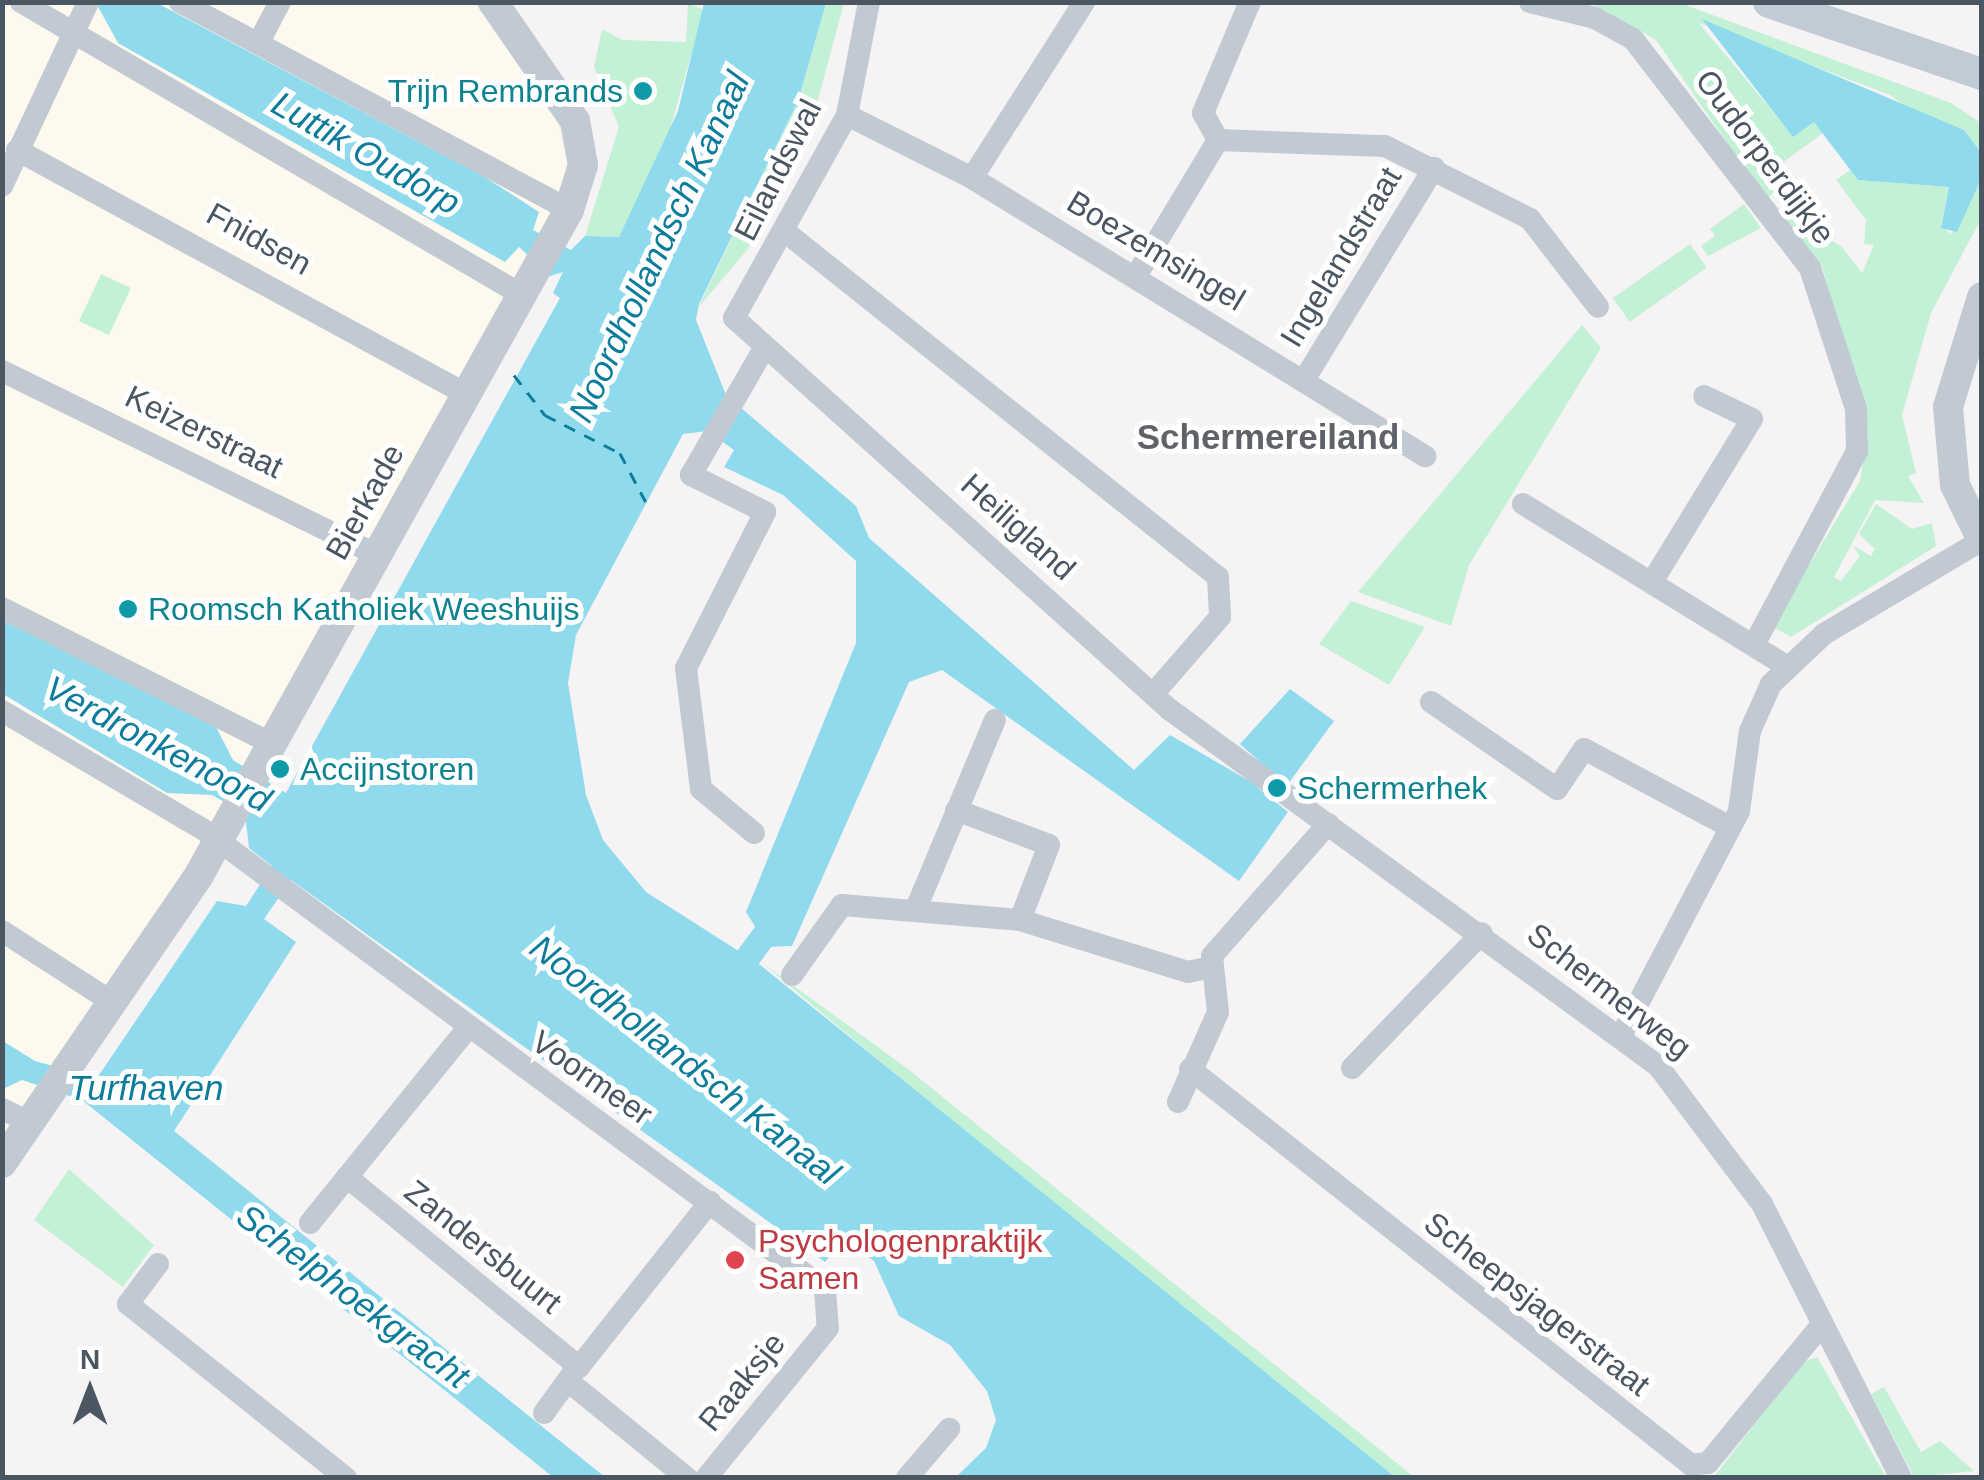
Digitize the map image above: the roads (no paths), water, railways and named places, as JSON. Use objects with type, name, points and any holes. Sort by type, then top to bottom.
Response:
[{"type":"main road","points":[[1769,2],[1982,74]]},
{"type":"street","points":[[21,2],[83,12],[529,281]]},
{"type":"street","points":[[180,2],[259,42],[563,221],[580,179],[568,104],[492,2]]},
{"type":"street","points":[[259,42],[280,2]]},
{"type":"street","name":"Eilandswal","points":[[764,347],[734,312],[788,234],[847,114],[869,2]]},
{"type":"street","points":[[972,178],[1084,2]]},
{"type":"street","points":[[1218,140],[1202,113],[1250,2]]},
{"type":"street","name":"Oudorperdijkje","points":[[1530,2],[1596,18],[1633,39],[1810,268],[1856,410],[1857,450],[1754,645]]},
{"type":"street","points":[[2,186],[83,12]]},
{"type":"street","name":"Boezemsingel","points":[[847,114],[972,178],[1425,456]]},
{"type":"street","points":[[1218,140],[1385,146],[1530,219],[1598,307]]},
{"type":"street","points":[[1136,276],[1218,140]]},
{"type":"street","name":"Fnidsen","points":[[17,150],[466,394]]},
{"type":"street","name":"Ingelandstraat","points":[[1304,380],[1434,168]]},
{"type":"street","name":"Bierkade","points":[[2,1163],[26,1110],[73,1060],[214,838],[563,221]]},
{"type":"street","points":[[788,234],[1218,577],[1220,617],[1154,694]]},
{"type":"street","points":[[1621,1036],[1730,826],[1753,718],[1786,666],[1982,540],[1955,484],[1948,407],[1982,297]]},
{"type":"street","points":[[754,833],[701,789],[686,668],[765,512],[691,475],[764,347]]},
{"type":"street","name":"Heiligland","points":[[764,347],[1154,694],[1328,824]]},
{"type":"street","name":"Keizerstraat","points":[[2,371],[376,554]]},
{"type":"street","points":[[1652,582],[1752,418],[1704,396]]},
{"type":"street","points":[[1522,504],[1786,666]]},
{"type":"street","points":[[2,608],[258,755]]},
{"type":"street","points":[[1431,702],[1557,789],[1584,750],[1730,826]]},
{"type":"street","points":[[2,711],[214,838]]},
{"type":"street","points":[[914,911],[995,720]]},
{"type":"street","points":[[956,810],[1049,845],[1020,920]]},
{"type":"street","points":[[792,975],[842,905],[1020,920],[1188,972],[1207,968],[1328,824]]},
{"type":"street","name":"Schermerweg","points":[[1328,824],[1621,1036],[1720,1137],[1900,1478]]},
{"type":"street","name":"Voormeer","points":[[214,838],[260,880],[710,1202],[825,1289],[828,1328]]},
{"type":"street","points":[[2,932],[112,1002]]},
{"type":"street","points":[[1352,1068],[1482,933]]},
{"type":"street","points":[[1178,1102],[1220,1004],[1207,968]]},
{"type":"street","points":[[310,1223],[467,1030]]},
{"type":"street","name":"Scheepsjagerstraat","points":[[1190,1069],[1691,1465],[1708,1462],[1822,1324]]},
{"type":"street","name":"Zandersbuurt","points":[[347,1177],[573,1374]]},
{"type":"street","points":[[544,1414],[710,1202]]},
{"type":"street","points":[[158,1264],[128,1304],[346,1478]]},
{"type":"street","name":"Raaksje","points":[[706,1478],[828,1328]]},
{"type":"street","points":[[573,1374],[687,1478]]},
{"type":"street","points":[[907,1478],[949,1429]]},
{"type":"water","points":[[96,3],[157,3],[483,176],[539,212],[533,230],[571,250],[585,236],[619,237],[678,111],[704,3],[826,3],[798,101],[699,304],[696,320],[726,395],[856,506],[869,538],[1134,770],[1170,735],[1246,779],[1259,761],[1240,744],[1290,689],[1334,721],[1288,784],[1258,788],[1288,812],[1239,881],[942,670],[909,682],[792,946],[768,947],[746,912],[856,643],[856,561],[783,495],[724,467],[734,450],[707,431],[683,434],[576,635],[568,683],[586,795],[603,840],[646,892],[759,964],[1395,1477],[956,1477],[986,1448],[996,1420],[987,1391],[950,1345],[899,1316],[874,1261],[844,1238],[825,1262],[291,880],[264,919],[296,942],[174,1131],[605,1477],[553,1477],[82,1100],[22,1080],[3,1089],[3,1041],[35,1061],[97,1078],[217,901],[246,906],[272,866],[249,848],[245,814],[212,795],[167,793],[3,694],[3,621],[212,719],[233,760],[286,793],[560,298],[553,293],[563,272],[550,276],[519,247],[505,262],[118,43]]},
{"type":"water","points":[[1702,19],[1964,130],[1979,150],[1981,179],[1957,232],[1941,228],[1949,187],[1858,180],[1814,122],[1793,137]]},
{"type":"waterway","points":[[727,984],[778,916]]},
{"type":"place","name":"Trijn Rembrands","points":[[643,91]]},
{"type":"place","name":"Roomsch Katholiek Weeshuijs","points":[[128,609]]},
{"type":"place","name":"Accijnstoren","points":[[280,769]]},
{"type":"place","name":"Schermerhek","points":[[1277,788]]},
{"type":"place","name":"Psychologenpraktijk Samen","points":[[735,1260]]},
{"type":"district","name":"Schermereiland","points":[[1268,437]]},
{"type":"water label","name":"Luttik Oudorp","points":[[366,153]]},
{"type":"water label","name":"Noordhollandsch Kanaal","points":[[659,247]]},
{"type":"water label","name":"Verdronkenoord","points":[[158,744]]},
{"type":"water label","name":"Noordhollandsch Kanaal","points":[[685,1060]]},
{"type":"water label","name":"Turfhaven","points":[[146,1088]]},
{"type":"water label","name":"Schelphoekgracht","points":[[353,1296]]}]
